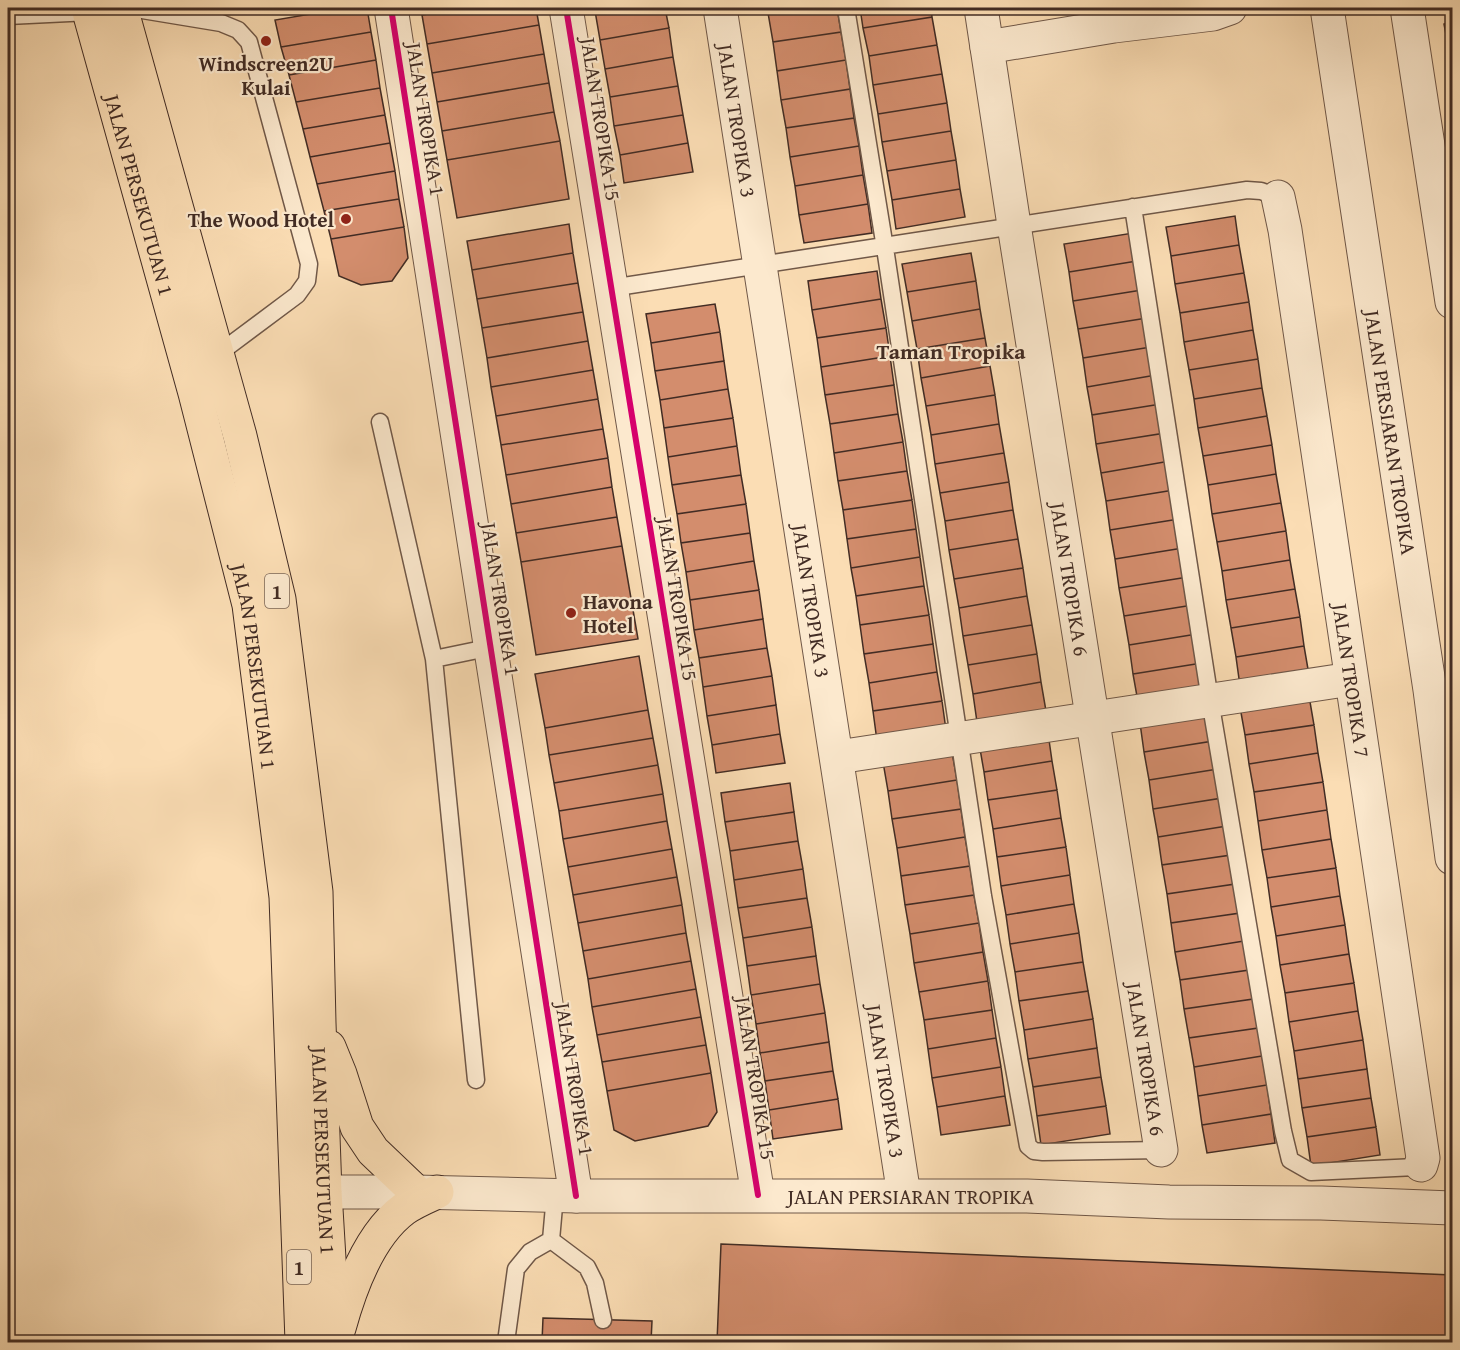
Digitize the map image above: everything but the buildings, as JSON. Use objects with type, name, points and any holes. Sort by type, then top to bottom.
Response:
[{"type":"highway","name":"JALAN PERSEKUTUAN 1","points":[[100,9],[218,354],[279,599],[316,892],[319,1023],[302,1342]]},
{"type":"highway","name":"JALAN PERSEKUTUAN 1","points":[[100,9],[249,605],[286,897],[310,1192],[335,1342]]},
{"type":"highway","points":[[319,1023],[340,1074],[357,1127],[373,1151],[427,1192],[402,1210],[379,1235],[363,1260],[344,1310],[335,1342]]},
{"type":"street","name":"JALAN TROPIKA 1","points":[[392,8],[492,647],[566,1196]]},
{"type":"street","name":"JALAN TROPIKA 15","points":[[567,8],[758,1195]]},
{"type":"street","name":"JALAN TROPIKA 3","points":[[720,8],[904,1195]]},
{"type":"street","name":"JALAN TROPIKA 6","points":[[981,8],[1161,1150]]},
{"type":"street","points":[[987,47],[1113,17],[1212,14],[1230,8]]},
{"type":"street","name":"JALAN PERSIARAN TROPIKA","points":[[1327,8],[1441,688],[1452,858]]},
{"type":"street","points":[[1407,8],[1452,302]]},
{"type":"street","name":"JALAN TROPIKA 7","points":[[1278,197],[1285,230],[1423,1158],[1421,1165]]},
{"type":"street","points":[[837,757],[1351,679]]},
{"type":"street","name":"JALAN PERSIARAN TROPIKA","points":[[310,1192],[427,1192],[566,1196],[904,1195],[1452,1208]]},
{"type":"lane","points":[[130,8],[221,23],[238,30],[249,42],[309,264],[307,281],[297,295],[218,354]]},
{"type":"lane","points":[[846,8],[885,248],[983,896],[1028,1146],[1034,1151],[1043,1152],[1161,1150]]},
{"type":"lane","points":[[8,16],[100,9]]},
{"type":"lane","points":[[611,288],[885,248],[1014,225],[1247,190],[1261,191],[1278,197]]},
{"type":"lane","points":[[1133,207],[1210,700],[1283,1131],[1290,1160],[1311,1172],[1421,1165]]},
{"type":"lane","points":[[380,422],[434,659],[476,1080]]},
{"type":"lane","points":[[434,659],[492,647]]},
{"type":"lane","points":[[506,1342],[516,1269],[530,1252],[551,1240],[566,1196]]},
{"type":"lane","points":[[551,1240],[587,1267],[595,1283],[603,1320]]},
{"type":"cycle path","points":[[391,8],[576,1196]]},
{"type":"cycle path","points":[[566,8],[758,1195]]},
{"type":"place","name":"Windscreen2U Kulai","points":[[266,41]]},
{"type":"place","name":"The Wood Hotel","points":[[346,219]]},
{"type":"place","name":"Havona Hotel","points":[[571,613]]},
{"type":"district","name":"Taman Tropika","points":[[951,351]]}]
